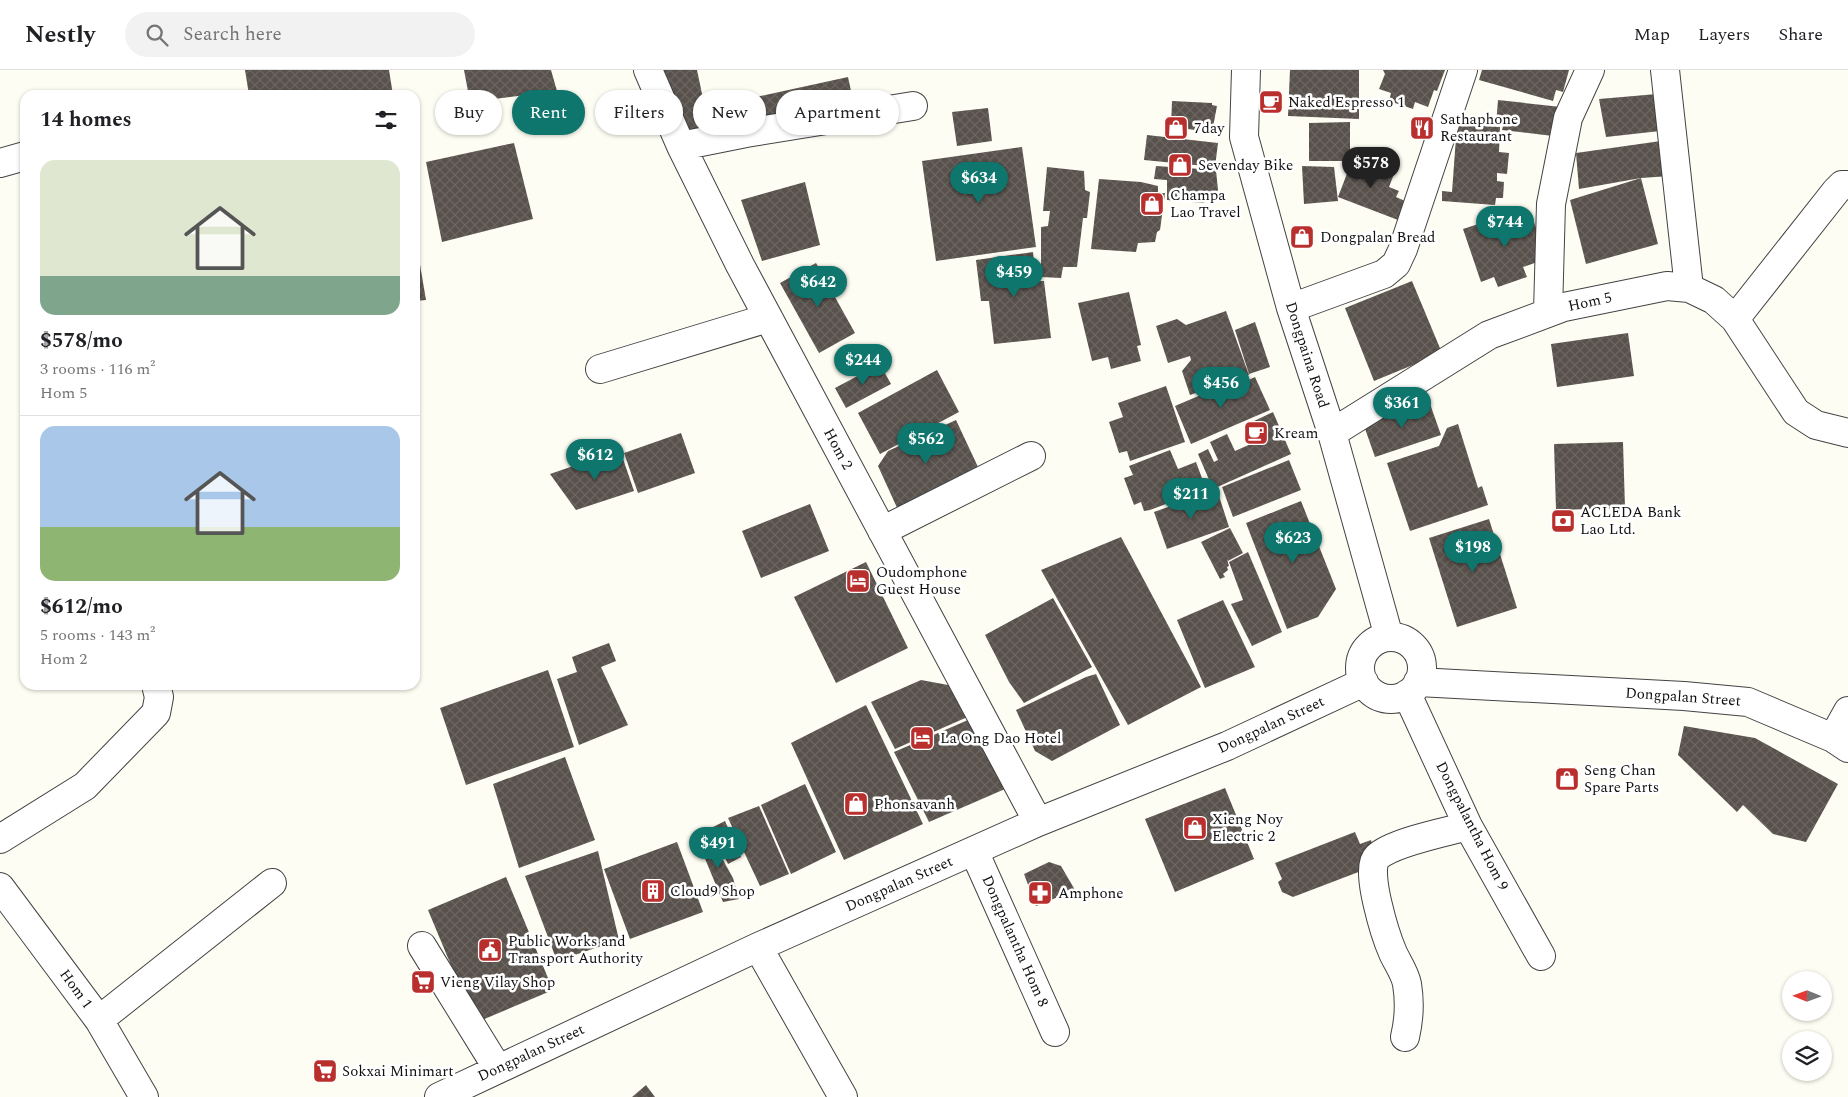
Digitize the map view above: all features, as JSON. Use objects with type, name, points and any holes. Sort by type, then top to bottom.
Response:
[{"type":"street","name":"Hom 2","points":[[648,70],[681,146],[768,318],[1038,822]]},
{"type":"street","name":"Dongpaina Road","points":[[1246,70],[1244,137],[1291,308],[1332,433],[1389,637]]},
{"type":"street","points":[[1291,308],[1384,274],[1396,264],[1403,249],[1463,70]]},
{"type":"street","points":[[1548,312],[1551,204],[1568,118],[1590,70]]},
{"type":"street","points":[[1665,70],[1689,288]]},
{"type":"street","points":[[681,146],[746,133],[913,106]]},
{"type":"street","points":[[0,163],[20,157]]},
{"type":"street","points":[[1735,319],[1836,191],[1842,185],[1848,185]]},
{"type":"street","name":"Hom 5","points":[[1332,433],[1490,336],[1564,307],[1667,286],[1689,288],[1714,300],[1735,319],[1796,412],[1816,425],[1848,433]]},
{"type":"street","points":[[600,369],[768,318]]},
{"type":"street","points":[[882,531],[1030,456]]},
{"type":"street","points":[[1389,637],[1398,637],[1407,641],[1419,655],[1422,664],[1412,688],[1399,698],[1383,698],[1369,689],[1364,682],[1360,665],[1366,649],[1373,643],[1389,637]]},
{"type":"street","name":"Dongpalan Street","points":[[450,1095],[498,1069],[758,947],[1038,822],[1227,746],[1364,682]]},
{"type":"street","name":"Dongpalan Street","points":[[1412,688],[1684,696],[1748,702],[1841,743]]},
{"type":"street","name":"Dongpalantha Hom 9","points":[[1412,688],[1468,826],[1541,956]]},
{"type":"street","points":[[0,839],[85,786],[156,713],[159,697],[157,690]]},
{"type":"street","points":[[1841,743],[1848,711]]},
{"type":"street","points":[[1405,1037],[1409,1018],[1407,982],[1392,952],[1380,919],[1373,863],[1376,857],[1408,842],[1468,826]]},
{"type":"street","name":"Dongpalantha Hom 8","points":[[974,851],[1055,1032]]},
{"type":"street","points":[[99,1020],[272,883]]},
{"type":"street","name":"Hom 1","points":[[0,887],[99,1020],[144,1097]]},
{"type":"street","points":[[422,946],[498,1069]]},
{"type":"street","points":[[758,947],[843,1097]]},
{"type":"building","points":[[245,70],[389,70],[392,90],[248,90]]},
{"type":"building","points":[[464,70],[551,70],[557,90],[512,90],[512,97],[502,98],[502,90],[468,90]]},
{"type":"building","points":[[663,70],[697,70],[701,90],[693,90],[693,134],[677,137],[677,135],[683,135],[683,90],[667,90]]},
{"type":"building","points":[[1290,70],[1359,70],[1359,119],[1288,116]]},
{"type":"building","points":[[1383,70],[1445,70],[1437,91],[1434,90],[1428,107],[1415,102],[1413,109],[1389,101],[1391,93],[1379,89],[1385,74]]},
{"type":"building","points":[[1482,70],[1569,70],[1563,92],[1556,90],[1553,101],[1479,80]]},
{"type":"building","points":[[848,77],[851,90],[788,90]]},
{"type":"building","points":[[776,93],[776,116],[766,118],[766,95]]},
{"type":"building","points":[[1657,94],[1660,131],[1606,137],[1599,99]]},
{"type":"building","points":[[1498,100],[1561,107],[1553,136],[1502,130],[1503,126],[1496,125]]},
{"type":"building","points":[[1172,101],[1212,103],[1212,105],[1217,106],[1212,132],[1171,127]]},
{"type":"building","points":[[988,108],[992,141],[957,146],[952,112]]},
{"type":"building","points":[[1350,122],[1350,161],[1309,161],[1309,123]]},
{"type":"building","points":[[1457,124],[1500,127],[1499,152],[1509,153],[1507,174],[1497,173],[1497,181],[1504,182],[1503,198],[1496,198],[1495,205],[1442,201],[1442,191],[1452,192]]},
{"type":"building","points":[[1147,135],[1218,143],[1215,167],[1144,160]]},
{"type":"building","points":[[1668,140],[1670,176],[1641,178],[1579,189],[1576,153]]},
{"type":"building","points":[[514,143],[533,219],[442,242],[426,162]]},
{"type":"building","points":[[1022,147],[1036,247],[936,261],[922,161]]},
{"type":"building","points":[[1353,158],[1394,174],[1389,187],[1399,191],[1396,197],[1405,201],[1398,220],[1338,197]]},
{"type":"building","points":[[1156,166],[1216,170],[1218,190],[1215,194],[1208,195],[1204,203],[1167,200],[1167,180],[1154,179]]},
{"type":"building","points":[[1302,166],[1334,167],[1338,201],[1304,204]]},
{"type":"building","points":[[1047,167],[1084,171],[1085,190],[1090,192],[1087,218],[1083,218],[1077,267],[1063,267],[1061,278],[1041,277],[1041,227],[1048,226],[1050,211],[1043,211]]},
{"type":"building","points":[[1641,178],[1658,244],[1586,264],[1570,200]]},
{"type":"building","points":[[1099,179],[1141,182],[1158,186],[1158,193],[1165,193],[1160,230],[1157,232],[1155,242],[1138,243],[1136,252],[1091,249]]},
{"type":"building","points":[[805,182],[820,245],[762,261],[741,200]]},
{"type":"building","points":[[1531,213],[1546,259],[1523,267],[1527,277],[1498,287],[1494,277],[1481,282],[1463,229],[1509,214],[1511,219]]},
{"type":"building","points":[[1033,252],[1036,281],[1044,281],[1051,338],[994,344],[989,301],[981,301],[976,260]]},
{"type":"building","points":[[816,263],[855,333],[819,353],[780,283]]},
{"type":"building","points":[[420,265],[426,300],[420,301]]},
{"type":"building","points":[[1412,281],[1442,353],[1374,381],[1345,308]]},
{"type":"building","points":[[1129,292],[1141,345],[1137,346],[1141,361],[1111,369],[1108,357],[1092,361],[1078,303]]},
{"type":"building","points":[[1226,311],[1249,375],[1190,395],[1182,371],[1191,360],[1190,356],[1168,363],[1156,326],[1177,319],[1186,325]]},
{"type":"building","points":[[1255,322],[1270,367],[1249,374],[1235,330]]},
{"type":"building","points":[[1628,333],[1634,376],[1557,387],[1551,344]]},
{"type":"building","points":[[880,364],[891,384],[846,408],[835,388]]},
{"type":"building","points":[[937,370],[959,412],[880,454],[858,413]]},
{"type":"building","points":[[1255,377],[1270,410],[1191,444],[1175,406],[1231,382],[1233,387]]},
{"type":"building","points":[[1166,386],[1185,442],[1130,461],[1127,451],[1119,453],[1109,422],[1123,417],[1118,403]]},
{"type":"building","points":[[1429,401],[1441,435],[1375,457],[1363,423]]},
{"type":"building","points":[[1273,412],[1291,454],[1213,489],[1198,454],[1208,449],[1214,462],[1218,460],[1210,442],[1227,434],[1235,451],[1262,439],[1254,421]]},
{"type":"building","points":[[956,420],[978,467],[899,512],[878,466],[888,451]]},
{"type":"building","points":[[1458,424],[1478,488],[1482,486],[1488,505],[1410,531],[1387,463],[1439,446],[1447,428]]},
{"type":"building","points":[[681,433],[695,473],[638,493],[624,453]]},
{"type":"building","points":[[1623,442],[1625,508],[1556,510],[1554,444]]},
{"type":"building","points":[[620,450],[634,491],[576,510],[550,474]]},
{"type":"building","points":[[1170,450],[1178,469],[1196,462],[1206,489],[1144,511],[1141,502],[1134,505],[1124,478],[1133,475],[1129,466]]},
{"type":"building","points":[[1289,460],[1301,490],[1233,517],[1222,487]]},
{"type":"building","points":[[1204,494],[1207,501],[1219,496],[1229,527],[1167,549],[1154,512]]},
{"type":"building","points":[[1301,501],[1336,589],[1318,617],[1287,629],[1246,523]]},
{"type":"building","points":[[810,504],[829,551],[761,578],[742,531]]},
{"type":"building","points":[[1489,519],[1517,608],[1457,627],[1429,538]]},
{"type":"building","points":[[1230,528],[1243,553],[1228,561],[1227,559],[1228,570],[1223,574],[1225,577],[1220,579],[1201,542]]},
{"type":"building","points":[[1121,537],[1201,687],[1128,725],[1041,570]]},
{"type":"building","points":[[1248,552],[1282,632],[1252,646],[1231,604],[1243,600],[1229,562]]},
{"type":"building","points":[[866,562],[908,648],[836,683],[794,597]]},
{"type":"building","points":[[1053,598],[1092,667],[1024,703],[1009,682],[985,635]]},
{"type":"building","points":[[1223,600],[1255,667],[1205,688],[1177,620]]},
{"type":"building","points":[[609,643],[616,661],[601,667],[628,725],[579,745],[557,679],[577,672],[572,657]]},
{"type":"building","points":[[548,670],[574,747],[466,785],[440,708]]},
{"type":"building","points":[[1096,674],[1120,725],[1052,761],[1035,751],[1016,710]]},
{"type":"building","points":[[921,680],[959,687],[972,715],[895,749],[871,702]]},
{"type":"building","points":[[866,705],[923,824],[844,860],[791,743]]},
{"type":"building","points":[[975,717],[1005,789],[929,822],[894,752]]},
{"type":"building","points":[[1684,726],[1755,738],[1838,784],[1806,842],[1773,834],[1743,805],[1737,812],[1678,755]]},
{"type":"building","points":[[565,757],[595,840],[519,868],[493,784]]},
{"type":"building","points":[[805,784],[836,852],[791,874],[761,805]]},
{"type":"building","points":[[1225,788],[1254,859],[1175,892],[1145,819]]},
{"type":"building","points":[[759,806],[789,874],[760,886],[728,818]]},
{"type":"building","points":[[725,821],[741,857],[728,864],[711,828]]},
{"type":"building","points":[[707,831],[733,878],[739,899],[723,902],[696,837]]},
{"type":"building","points":[[1355,832],[1360,844],[1371,840],[1376,855],[1369,868],[1293,897],[1282,892],[1278,882],[1282,879],[1275,863]]},
{"type":"building","name":"Cloud9 Shop","points":[[677,842],[703,912],[630,939],[604,869]]},
{"type":"building","points":[[598,851],[619,940],[557,961],[525,876]]},
{"type":"building","points":[[1049,862],[1061,866],[1075,890],[1036,906],[1024,874]]},
{"type":"building","name":"Public Works and Transport Authority","points":[[506,877],[553,990],[475,1023],[428,910]]},
{"type":"building","points":[[646,1085],[655,1097],[632,1097]]},
{"type":"place","name":"Naked Espresso 1","points":[[1271,102]]},
{"type":"place","name":"7day","points":[[1176,128]]},
{"type":"place","name":"Sathaphone Restaurant","points":[[1422,128]]},
{"type":"place","name":"Sevenday Bike","points":[[1180,165]]},
{"type":"place","name":"Champa Lao Travel","points":[[1152,204]]},
{"type":"place","name":"Dongpalan Bread","points":[[1302,237]]},
{"type":"place","name":"Kream","points":[[1256,433]]},
{"type":"place","name":"ACLEDA Bank Lao Ltd.","points":[[1563,521]]},
{"type":"place","name":"Oudomphone Guest House","points":[[858,581]]},
{"type":"place","name":"La Ong Dao Hotel","points":[[922,738]]},
{"type":"place","name":"Seng Chan Spare Parts","points":[[1567,779]]},
{"type":"place","name":"Phonsavanh","points":[[856,804]]},
{"type":"place","name":"Xieng Noy Electric 2","points":[[1195,828]]},
{"type":"place","name":"Cloud9 Shop","points":[[653,891]]},
{"type":"place","name":"Amphone","points":[[1040,893]]},
{"type":"place","name":"Public Works and Transport Authority","points":[[490,950]]},
{"type":"place","name":"Vieng Vilay Shop","points":[[423,982]]},
{"type":"place","name":"Sokxai Minimart","points":[[325,1071]]}]
